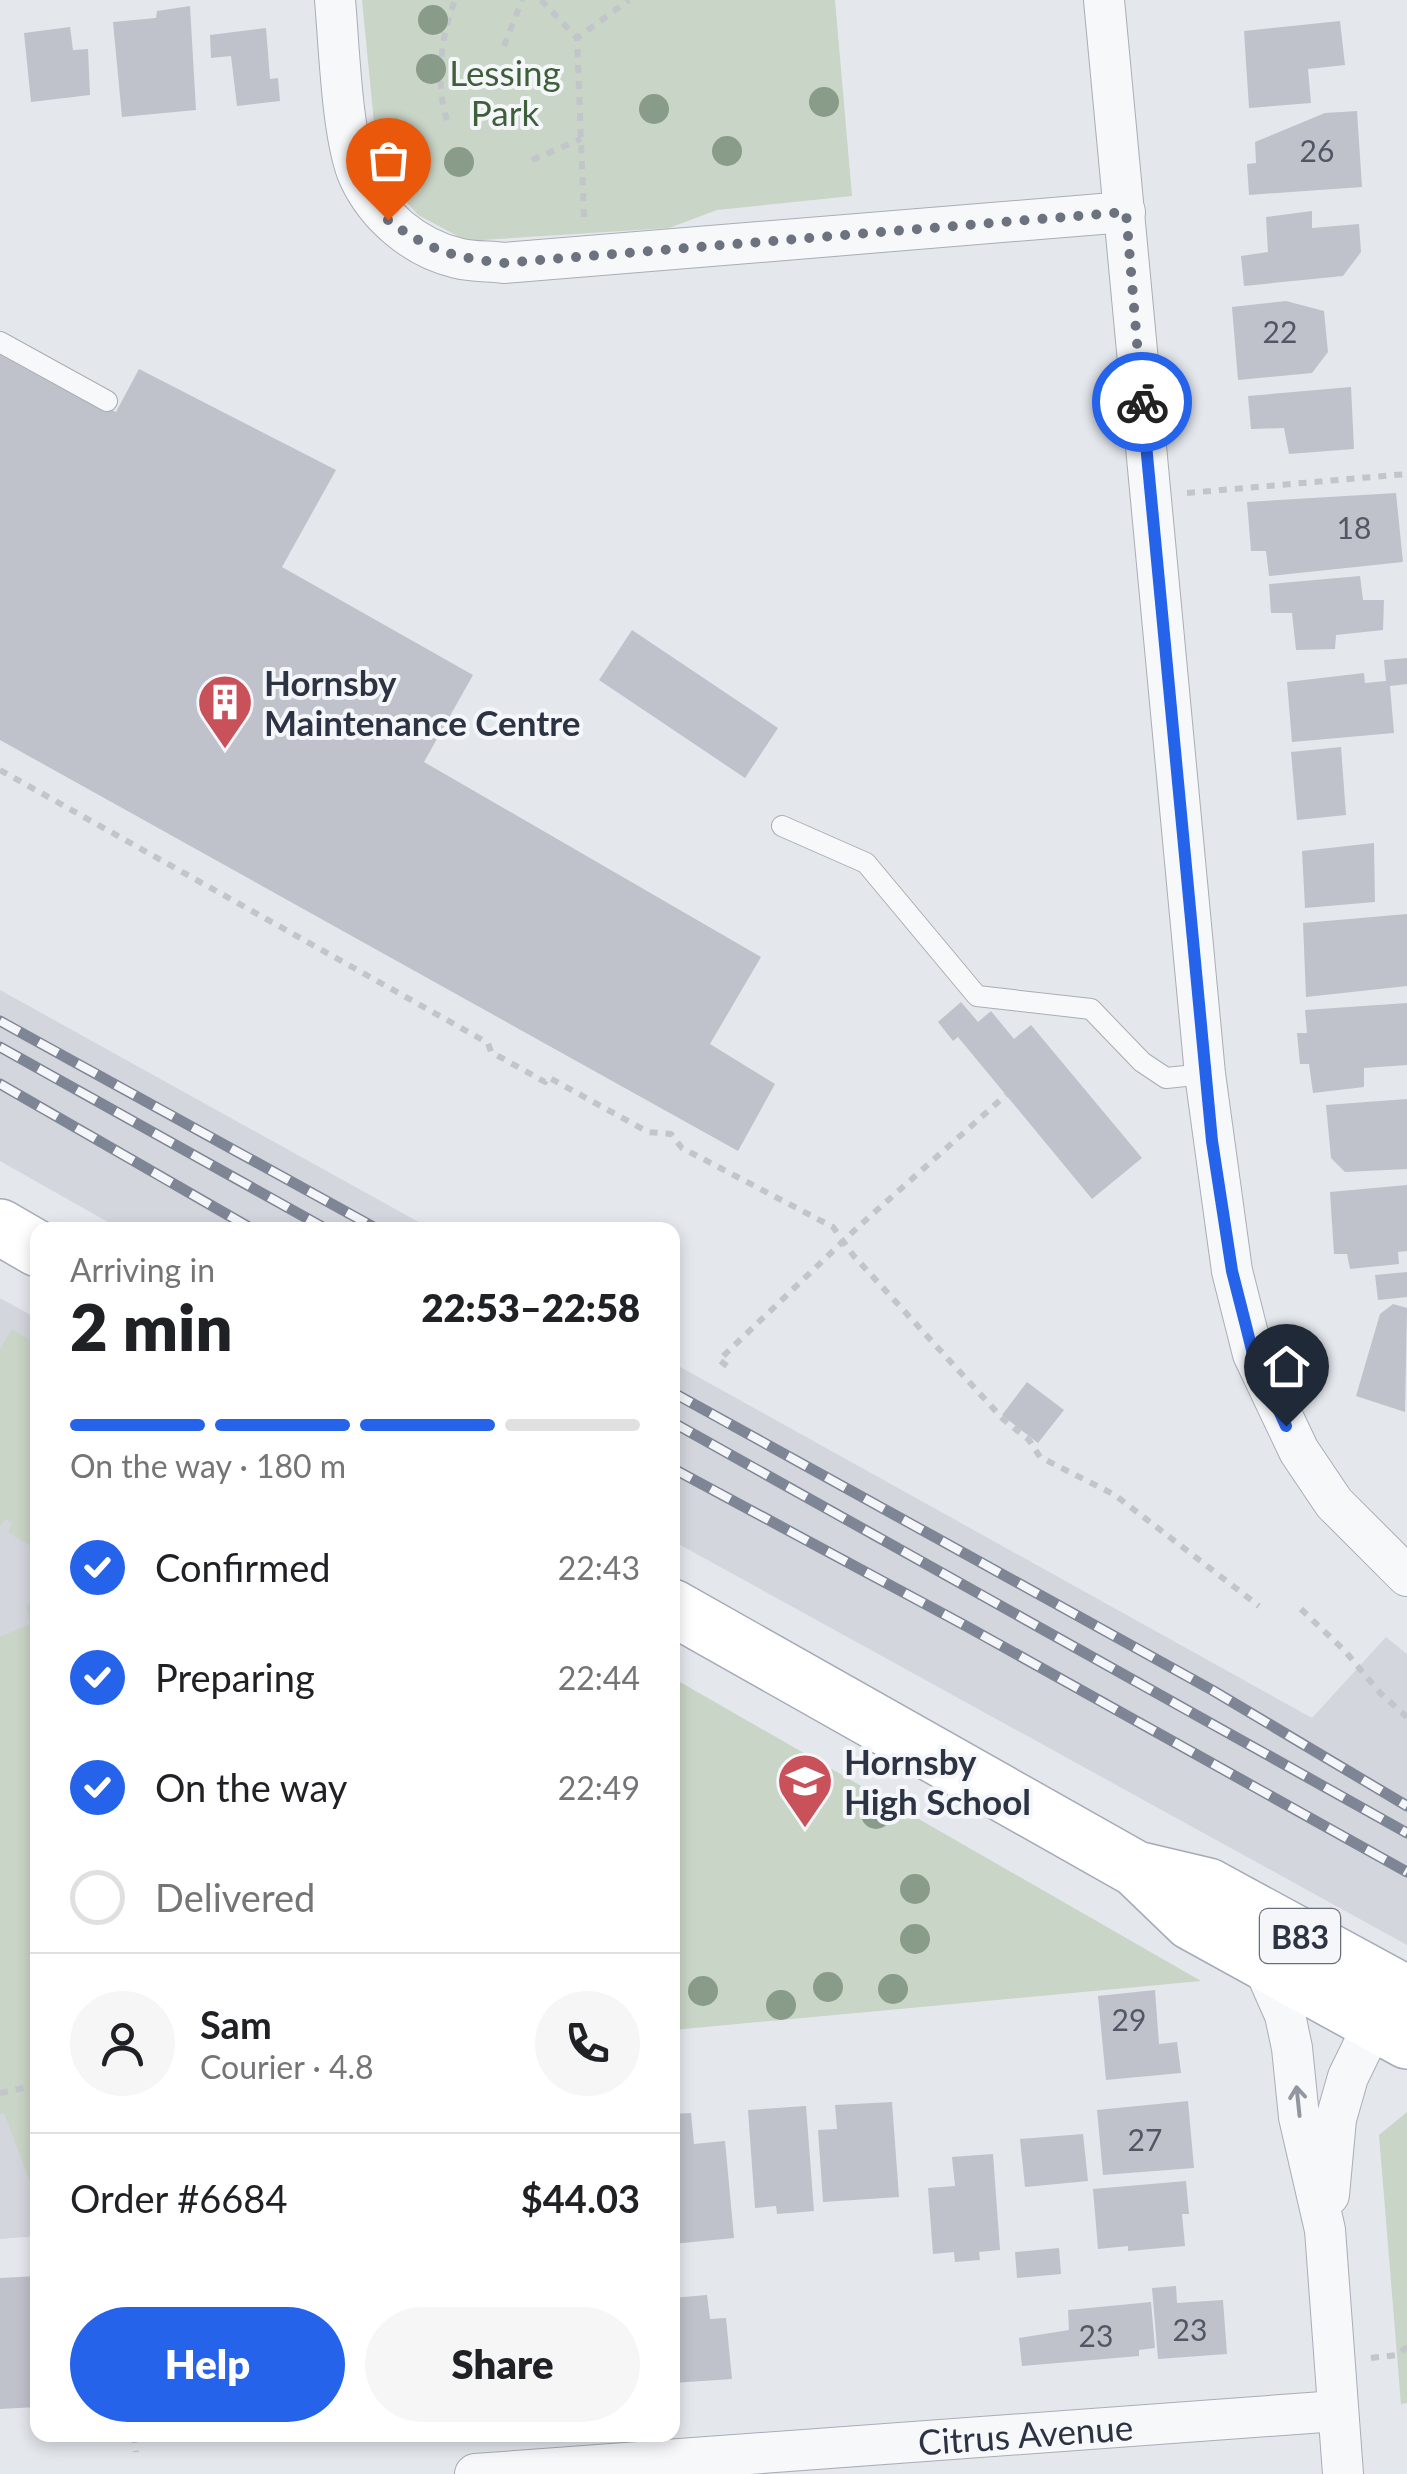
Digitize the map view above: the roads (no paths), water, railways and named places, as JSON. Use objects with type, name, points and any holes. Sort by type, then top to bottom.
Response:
[{"type":"main road","points":[[0,1228],[30,1244]]},
{"type":"main road","name":"B83","points":[[680,1612],[1136,1869],[1191,1922],[1262,1963],[1395,2011]]},
{"type":"main road","name":"B83","points":[[1136,1869],[1208,1886],[1395,2011]]},
{"type":"street","points":[[335,0],[348,130],[358,175],[388,220],[419,243],[457,258],[504,263],[1126,212]]},
{"type":"street","points":[[1104,0],[1205,1074],[1232,1271],[1253,1354],[1299,1451],[1334,1503],[1407,1576]]},
{"type":"street","points":[[1262,1963],[1285,2015],[1299,2118],[1325,2230],[1342,2474]]},
{"type":"street","points":[[1325,2230],[1336,2119],[1348,2077],[1395,2011]]},
{"type":"street","name":"Citrus Avenue","points":[[475,2474],[1337,2411]]},
{"type":"lane","points":[[0,342],[107,400]]},
{"type":"lane","points":[[782,826],[866,863],[977,996],[1091,1009],[1142,1062],[1166,1078],[1205,1074]]},
{"type":"railway","points":[[0,1021],[364,1222]]},
{"type":"railway","points":[[0,1047],[314,1222]]},
{"type":"railway","points":[[0,1084],[240,1222]]},
{"type":"railway","points":[[680,1396],[1212,1690],[1407,1806]]},
{"type":"railway","points":[[680,1426],[1407,1833]]},
{"type":"railway","points":[[680,1472],[966,1626],[1407,1872]]},
{"type":"place","name":"Hornsby Maintenance Centre","points":[[225,751]]},
{"type":"place","name":"Hornsby High School","points":[[805,1830]]},
{"type":"park label","name":"Lessing Park","points":[[505,92]]}]
